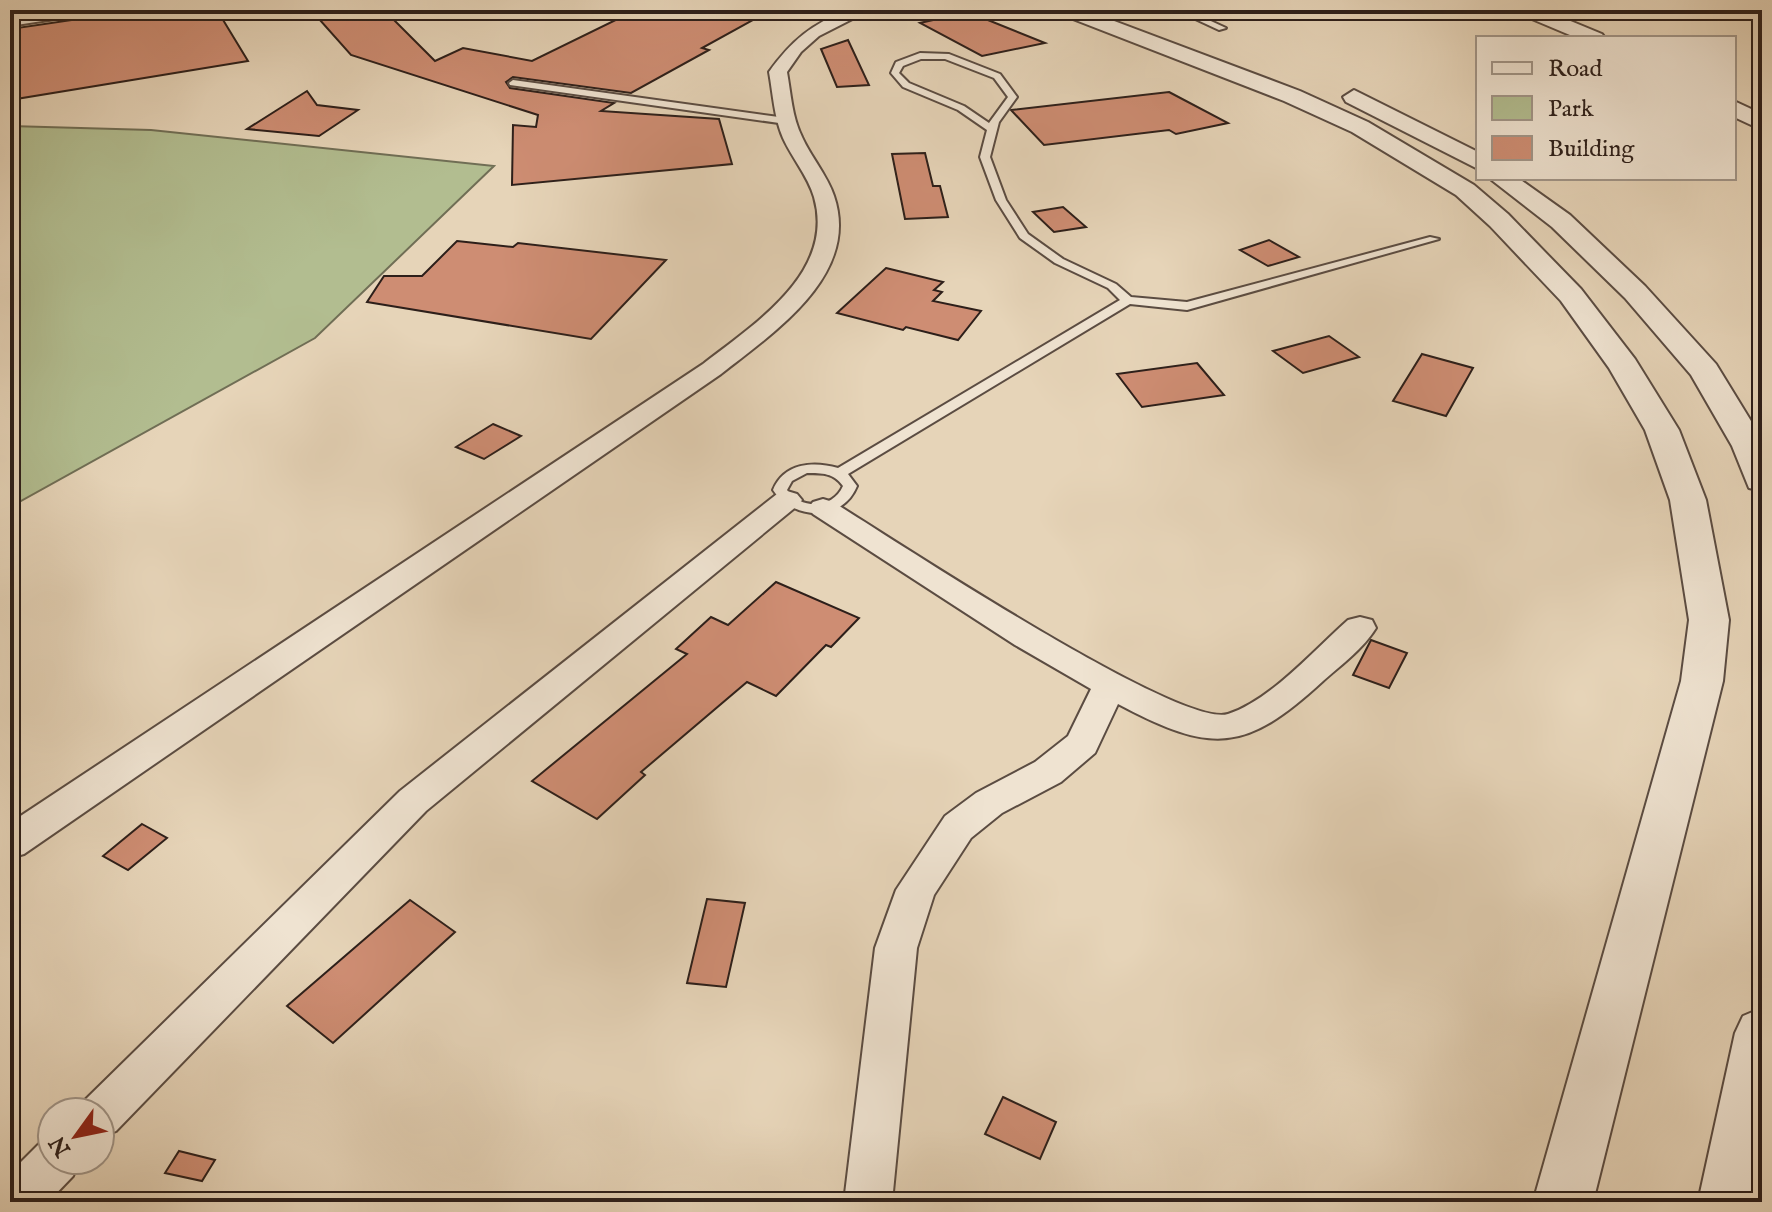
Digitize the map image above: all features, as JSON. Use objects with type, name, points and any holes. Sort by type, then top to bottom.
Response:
[{"type":"street","points":[[10,21],[81,10]]},
{"type":"street","points":[[10,843],[712,369],[768,325],[805,285],[823,256],[829,226],[824,199],[786,121],[778,72],[793,48],[811,32],[862,10]]},
{"type":"street","points":[[1067,10],[1306,102],[1360,127],[1465,190],[1499,220],[1571,295],[1624,366],[1662,430],[1688,500],[1709,620],[1708,635],[1702,681],[1563,1202]]},
{"type":"street","points":[[1123,10],[1223,37]]},
{"type":"street","points":[[1527,10],[1590,36]]},
{"type":"street","points":[[1333,86],[1476,161]]},
{"type":"street","points":[[1736,109],[1762,123]]},
{"type":"street","points":[[1505,180],[1561,221],[1635,292],[1705,371],[1749,446],[1762,480]]},
{"type":"street","points":[[116,1100],[413,801],[787,500]]},
{"type":"street","points":[[823,508],[1109,687],[1199,727],[1221,729],[1247,722],[1360,628]]},
{"type":"street","points":[[868,1202],[896,948],[916,890],[958,827],[989,803],[1048,772],[1082,744],[1109,687]]},
{"type":"street","points":[[1728,1202],[1762,1033]]},
{"type":"street","points":[[15,1202],[40,1176]]},
{"type":"lane","points":[[1180,10],[1223,37]]},
{"type":"lane","points":[[992,129],[961,108],[906,85],[895,73],[899,64],[920,56],[946,56],[997,76],[1013,97],[992,129],[985,157],[1001,200],[1024,236],[1059,261],[1112,286],[1128,300],[1187,306],[1434,239]]},
{"type":"lane","points":[[513,83],[786,121]]},
{"type":"lane","points":[[840,473],[1128,300]]},
{"type":"lane","points":[[819,468],[840,473],[850,486],[849,493],[834,505],[799,507],[787,500],[780,490],[782,483],[797,472],[819,468]]},
{"type":"green space","points":[[10,126],[151,130],[494,166],[315,338],[10,507]]},
{"type":"building","points":[[140,10],[217,10],[248,61],[10,100],[10,29]]},
{"type":"building","points":[[311,10],[384,10],[435,61],[463,48],[532,61],[636,10],[771,10],[702,48],[709,50],[631,93],[513,77],[506,82],[510,88],[614,103],[601,111],[719,119],[732,164],[512,185],[513,125],[536,127],[538,115],[351,55]]},
{"type":"building","points":[[968,12],[1045,43],[982,56],[920,23]]},
{"type":"building","points":[[848,40],[869,85],[837,87],[821,49]]},
{"type":"building","points":[[307,91],[317,105],[358,110],[319,136],[247,129]]},
{"type":"building","points":[[1169,92],[1228,123],[1176,134],[1169,130],[1044,145],[1011,110]]},
{"type":"building","points":[[925,153],[933,186],[940,186],[948,217],[905,219],[892,154]]},
{"type":"building","points":[[1063,207],[1086,227],[1054,232],[1033,212]]},
{"type":"building","points":[[1269,240],[1299,257],[1268,266],[1240,250]]},
{"type":"building","points":[[457,241],[513,247],[518,243],[666,260],[591,339],[367,302],[384,276],[422,276]]},
{"type":"building","points":[[886,268],[943,282],[934,290],[942,292],[933,301],[981,311],[958,340],[837,313]]},
{"type":"building","points":[[1329,336],[1359,357],[1303,373],[1273,351]]},
{"type":"building","points":[[1422,354],[1473,368],[1446,416],[1393,401]]},
{"type":"building","points":[[1197,363],[1224,395],[1142,407],[1117,374]]},
{"type":"building","points":[[493,424],[521,436],[484,459],[456,447]]},
{"type":"building","points":[[776,582],[859,618],[831,647],[826,645],[776,696],[747,682],[641,772],[645,775],[597,819],[532,781],[687,654],[676,649],[711,617],[728,625]]},
{"type":"building","points":[[1371,640],[1407,653],[1389,688],[1353,675]]},
{"type":"building","points":[[142,824],[167,838],[128,870],[103,856]]},
{"type":"building","points":[[707,899],[745,903],[726,987],[687,983]]},
{"type":"building","points":[[410,900],[455,932],[333,1043],[287,1006]]},
{"type":"building","points":[[1003,1097],[1056,1122],[1040,1159],[985,1134]]},
{"type":"building","points":[[179,1151],[215,1160],[202,1181],[165,1173]]}]
